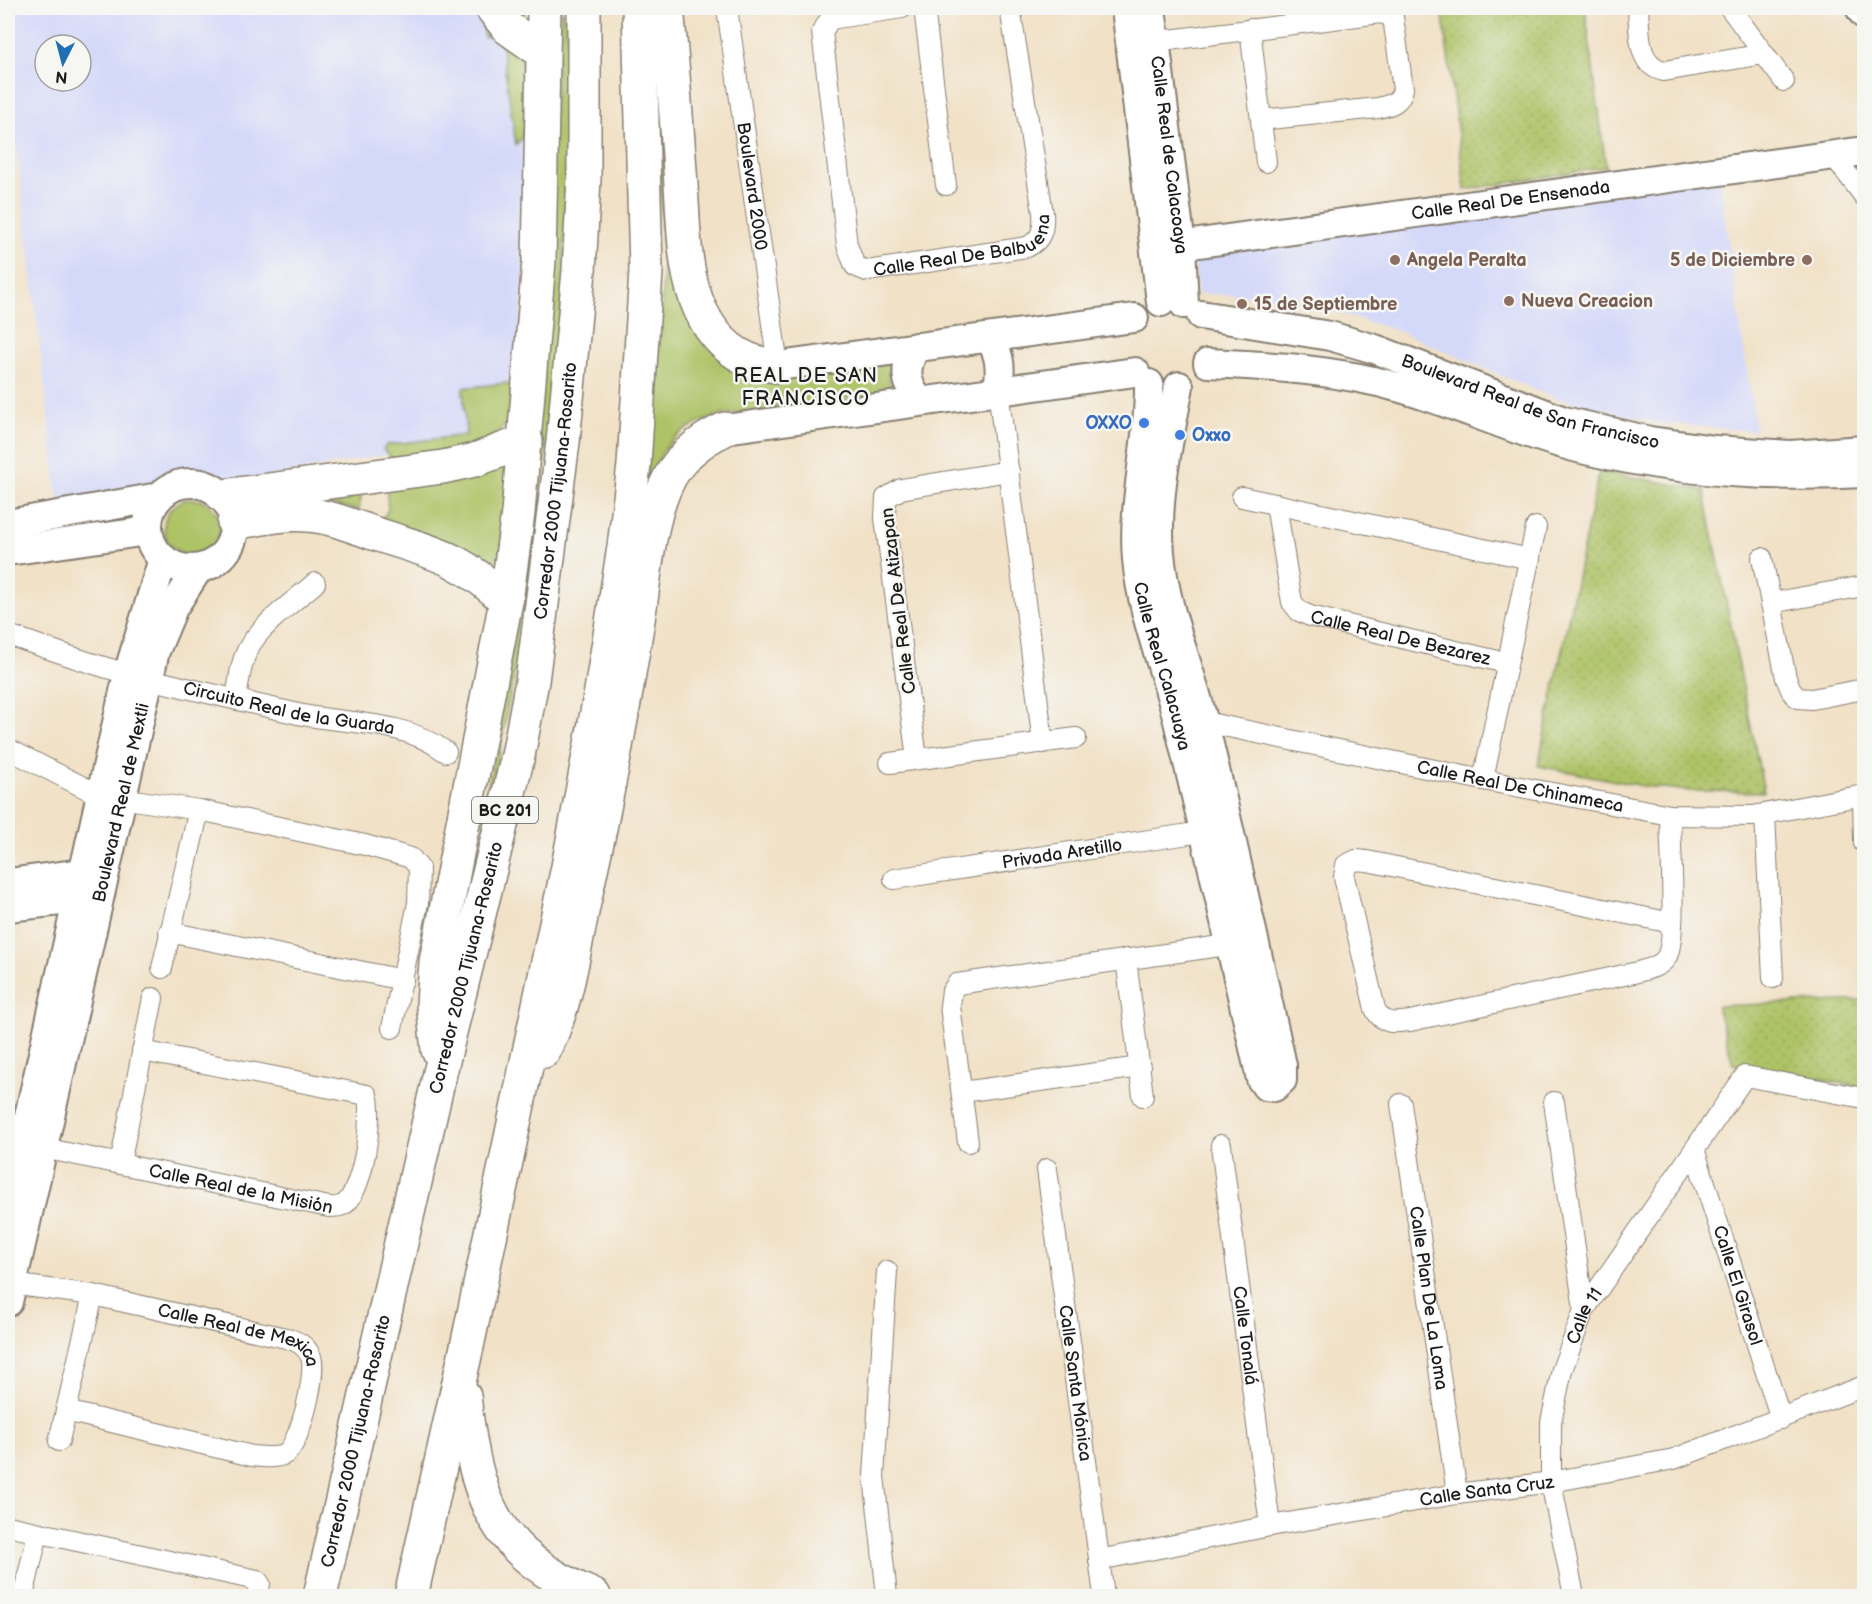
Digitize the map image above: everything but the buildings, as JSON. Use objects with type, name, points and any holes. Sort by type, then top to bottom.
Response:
[{"type":"highway","points":[[492,8],[508,28],[542,52]]},
{"type":"highway","name":"Corredor 2000 Tijuana-Rosarito","points":[[320,1596],[440,1073],[518,756],[546,586],[563,442],[579,271],[584,179],[584,8]]},
{"type":"highway","points":[[411,1596],[568,867],[602,691],[634,465],[646,271],[639,8]]},
{"type":"highway","points":[[666,8],[684,222],[693,291],[701,312],[722,342],[747,360],[763,365],[778,366]]},
{"type":"highway","points":[[440,1073],[434,1004],[436,962],[506,601],[525,441],[539,261],[543,9]]},
{"type":"highway","points":[[521,1088],[540,1061],[562,1008],[626,695],[655,519],[664,489],[674,468],[688,452],[706,438],[724,429]]},
{"type":"highway","points":[[229,510],[475,460],[525,441]]},
{"type":"highway","points":[[229,510],[280,515],[308,514],[329,518],[420,546],[453,560],[487,582],[506,601]]},
{"type":"highway","points":[[461,1372],[469,1439],[482,1494],[501,1529],[535,1565],[594,1596]]},
{"type":"street","name":"Boulevard 2000","points":[[727,8],[778,366]]},
{"type":"street","name":"Calle Real De Balbuena","points":[[902,8],[830,19],[825,25],[822,44],[847,245],[855,266],[867,271],[1027,247],[1039,240],[1043,222],[1010,8]]},
{"type":"street","points":[[924,8],[946,184]]},
{"type":"street","name":"Calle Real de Calacoaya","points":[[1126,8],[1143,43],[1169,247],[1182,307]]},
{"type":"street","name":"Calle Real de Calacoaya","points":[[1143,43],[1151,8]]},
{"type":"street","points":[[1638,8],[1645,58],[1649,66],[1657,70],[1664,71],[1764,54]]},
{"type":"street","points":[[1730,8],[1785,81]]},
{"type":"street","points":[[1860,8],[1864,14]]},
{"type":"street","points":[[1143,43],[1381,13],[1388,14],[1395,23],[1402,97],[1396,102],[1378,108],[1261,120]]},
{"type":"street","points":[[1250,29],[1266,162]]},
{"type":"street","name":"Calle Real De Ensenada","points":[[1169,247],[1864,151]]},
{"type":"street","points":[[1833,155],[1864,196]]},
{"type":"street","points":[[1146,307],[1182,307],[1212,338],[1208,363],[1201,373],[1179,386],[1164,388],[1142,378],[1128,360],[1125,345],[1127,330],[1134,318],[1146,307]]},
{"type":"street","name":"Boulevard Real de San Francisco","points":[[1182,307],[1341,339],[1376,349],[1564,421],[1650,441],[1715,450],[1790,455],[1864,450]]},
{"type":"street","points":[[778,366],[1134,318]]},
{"type":"street","points":[[990,339],[997,350],[1000,361],[998,390],[1043,743]]},
{"type":"street","points":[[915,347],[909,357],[908,382],[920,401]]},
{"type":"street","name":"Boulevard Real de San Francisco","points":[[1208,363],[1292,367],[1347,375],[1400,388],[1585,450],[1693,470],[1796,477],[1864,473]]},
{"type":"street","points":[[724,429],[998,390],[1142,378]]},
{"type":"street","name":"Calle Real Calacuaya","points":[[1142,378],[1150,413],[1136,516],[1137,559],[1143,602],[1190,720]]},
{"type":"street","name":"Calle Real Calacuaya","points":[[1179,386],[1163,468],[1158,517],[1160,553],[1166,597],[1190,720],[1243,943]]},
{"type":"street","name":"Calle Real De Atizapan","points":[[917,759],[885,518],[886,498],[901,489],[1009,471]]},
{"type":"street","points":[[8,524],[159,497],[183,484],[197,484],[211,488],[229,510],[233,539],[225,553],[213,564],[198,569],[174,566],[163,559],[151,542],[148,531],[148,519],[159,497]]},
{"type":"street","points":[[1242,497],[1530,559]]},
{"type":"street","name":"Calle Real De Bezarez","points":[[1276,504],[1292,602],[1299,611],[1335,624],[1506,663]]},
{"type":"street","name":"Calle Real De Bezarez","points":[[1483,780],[1536,526]]},
{"type":"street","points":[[8,551],[148,531]]},
{"type":"street","points":[[1762,558],[1786,678],[1795,695],[1812,699],[1864,689]]},
{"type":"street","name":"Boulevard Real de Mextli","points":[[8,1210],[12,1174],[55,1043],[163,559]]},
{"type":"street","name":"Boulevard Real de Mextli","points":[[138,676],[155,651],[172,608],[198,569]]},
{"type":"street","points":[[236,699],[242,665],[249,647],[260,633],[315,582]]},
{"type":"street","points":[[1771,603],[1864,586]]},
{"type":"street","name":"Circuito Real de la Guarda","points":[[8,635],[138,676],[302,715],[382,725],[429,739],[446,752]]},
{"type":"street","name":"Calle Real De Chinameca","points":[[1190,720],[1483,780],[1670,815],[1719,818],[1765,815],[1864,795]]},
{"type":"street","points":[[890,763],[1076,738]]},
{"type":"street","points":[[8,749],[111,797],[199,810],[365,845],[411,858],[419,868],[418,903],[392,1028]]},
{"type":"street","points":[[1864,795],[1864,843]]},
{"type":"street","points":[[162,968],[199,810]]},
{"type":"street","points":[[1670,815],[1672,923],[1671,948],[1661,963],[1638,972],[1410,1021],[1390,1023],[1383,1020],[1372,1001],[1344,877],[1346,865],[1356,860],[1672,923]]},
{"type":"street","points":[[1765,815],[1773,978]]},
{"type":"street","name":"Privada Aretillo","points":[[894,879],[1216,830]]},
{"type":"street","points":[[8,883],[90,889]]},
{"type":"street","points":[[8,907],[90,889]]},
{"type":"street","points":[[169,932],[403,980]]},
{"type":"street","points":[[968,1142],[950,1006],[952,992],[957,984],[1243,943]]},
{"type":"street","points":[[1126,959],[1143,1096]]},
{"type":"street","points":[[120,1164],[153,998]]},
{"type":"street","name":"Boulevard Real de Mextli","points":[[9,1293],[42,1148],[55,1043]]},
{"type":"street","name":"Calle Real de la Misión","points":[[42,1148],[336,1207],[343,1205],[353,1192],[368,1139],[371,1110],[367,1095],[142,1051]]},
{"type":"street","points":[[962,1092],[1140,1067]]},
{"type":"street","name":"Calle 11","points":[[1574,1596],[1551,1482],[1551,1422],[1562,1370],[1584,1310],[1695,1152],[1745,1076],[1864,1098]]},
{"type":"street","points":[[1554,1102],[1584,1310]]},
{"type":"street","name":"Calle Plan De La Loma","points":[[1401,1104],[1457,1494]]},
{"type":"street","name":"Calle Tonalá","points":[[1221,1145],[1270,1526]]},
{"type":"street","name":"Calle El Girasol","points":[[1695,1152],[1780,1419]]},
{"type":"street","name":"Calle Santa Mónica","points":[[1047,1169],[1104,1596]]},
{"type":"street","points":[[887,1271],[874,1465],[887,1596]]},
{"type":"street","name":"Calle Real de Mexica","points":[[9,1293],[93,1295],[298,1342],[312,1358],[313,1375],[299,1434],[286,1454],[277,1456],[252,1456],[66,1411]]},
{"type":"street","points":[[59,1441],[93,1295]]},
{"type":"street","name":"Calle Santa Cruz","points":[[1099,1560],[1270,1526],[1457,1494],[1551,1482],[1674,1459],[1864,1386]]},
{"type":"street","points":[[8,1526],[257,1580],[260,1584],[257,1596]]},
{"type":"street","points":[[23,1596],[38,1533]]},
{"type":"shaded area","points":[[8,8],[521,8],[534,125],[516,391],[507,421],[484,436],[60,516],[8,76]]},
{"type":"shaded area","name":"Nueva Creacion","points":[[1717,165],[1756,431],[1658,423],[1552,397],[1398,331],[1315,306],[1246,295],[1198,294],[1193,247]]},
{"type":"green space","points":[[480,8],[522,58],[525,125],[522,138],[516,145],[500,35],[484,37]]},
{"type":"green space","points":[[561,8],[566,24],[569,56],[563,288],[535,558],[484,839],[484,810],[520,605]]},
{"type":"green space","points":[[655,8],[670,144],[724,364],[739,375],[767,380],[889,364],[889,381],[895,392],[723,415],[688,428],[676,437],[658,460],[644,511],[661,323],[663,273]]},
{"type":"green space","points":[[1442,8],[1585,8],[1606,167],[1465,190]]},
{"type":"green space","points":[[514,382],[508,417],[503,427],[495,435],[469,446],[397,458],[391,458],[383,449],[387,445],[466,435],[463,388]]},
{"type":"green space","points":[[513,459],[497,584],[489,566],[472,552],[382,519],[388,510],[386,482]]},
{"type":"green space","points":[[1599,471],[1704,490],[1764,792],[1691,791],[1642,786],[1538,766]]},
{"type":"green space","points":[[362,490],[359,510],[293,497]]},
{"type":"green space","points":[[187,499],[197,499],[212,507],[218,516],[220,527],[218,538],[212,547],[197,555],[187,555],[176,550],[169,543],[164,532],[164,522],[169,511],[176,504]]},
{"type":"green space","points":[[1864,1000],[1864,1087],[1733,1064],[1717,1006]]},
{"type":"place","name":"Angela Peralta","points":[[1395,260]]},
{"type":"place","name":"5 de Diciembre","points":[[1807,260]]},
{"type":"place","name":"Nueva Creacion","points":[[1509,301]]},
{"type":"place","name":"15 de Septiembre","points":[[1242,304]]},
{"type":"place","name":"OXXO","points":[[1144,423]]},
{"type":"place","name":"Oxxo","points":[[1180,435]]},
{"type":"district","name":"REAL DE SAN FRANCISCO","points":[[806,386]]}]
